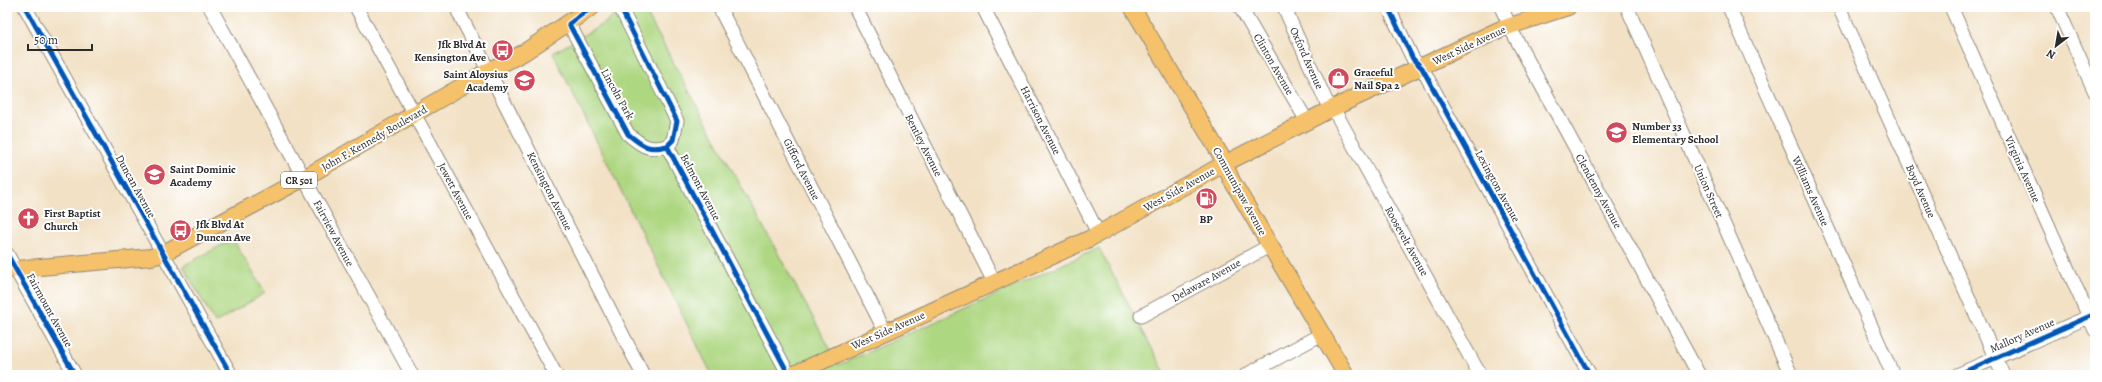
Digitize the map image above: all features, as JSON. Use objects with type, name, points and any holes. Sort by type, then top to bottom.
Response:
[{"type":"main road","name":"John F. Kennedy Boulevard","points":[[11,270],[151,257],[162,254],[304,178],[488,71],[523,53],[569,24],[592,7]]},
{"type":"main road","name":"Communipaw Avenue","points":[[1132,7],[1346,375]]},
{"type":"main road","name":"West Side Avenue","points":[[791,375],[1098,234],[1224,164],[1333,108],[1510,26],[1568,7]]},
{"type":"street","name":"Duncan Avenue","points":[[25,7],[231,375]]},
{"type":"street","name":"Fairview Avenue","points":[[210,7],[412,375]]},
{"type":"street","name":"Jewett Avenue","points":[[356,7],[556,375]]},
{"type":"street","name":"Kensington Avenue","points":[[456,7],[643,375]]},
{"type":"street","name":"Belmont Avenue","points":[[620,7],[677,121],[673,140],[667,146],[791,375]]},
{"type":"street","name":"Gifford Avenue","points":[[719,7],[885,331]]},
{"type":"street","name":"Bentley Avenue","points":[[855,7],[994,282]]},
{"type":"street","name":"Harrison Avenue","points":[[983,7],[1098,234]]},
{"type":"street","name":"Clinton Avenue","points":[[1240,7],[1307,121]]},
{"type":"street","name":"Oxford Avenue","points":[[1284,7],[1326,101],[1333,108]]},
{"type":"street","name":"Lexington Avenue","points":[[1388,7],[1413,59],[1422,68],[1590,375]]},
{"type":"street","name":"Clendenny Avenue","points":[[1501,7],[1699,375]]},
{"type":"street","name":"Union Street","points":[[1627,7],[1791,375]]},
{"type":"street","name":"Williams Avenue","points":[[1729,7],[1893,375]]},
{"type":"street","name":"Boyd Avenue","points":[[1839,7],[2004,375]]},
{"type":"street","name":"Virginia Avenue","points":[[1951,7],[2092,315],[2095,330]]},
{"type":"street","points":[[2057,7],[2095,92]]},
{"type":"street","name":"Lincoln Park","points":[[569,24],[628,134],[641,145],[656,149],[667,146]]},
{"type":"street","name":"Roosevelt Avenue","points":[[1333,108],[1480,375]]},
{"type":"street","name":"Delaware Avenue","points":[[1141,316],[1270,245]]},
{"type":"street","name":"Fairmount Avenue","points":[[7,254],[11,270],[74,374]]},
{"type":"street","name":"Mallory Avenue","points":[[1957,375],[2092,315]]},
{"type":"street","points":[[1246,375],[1322,334]]},
{"type":"green space","points":[[626,7],[643,7],[839,365],[1099,248],[1166,375],[712,375],[553,53],[606,22]]},
{"type":"green space","points":[[233,239],[265,293],[215,323],[183,266]]},
{"type":"cycle path","points":[[25,7],[231,375]]},
{"type":"cycle path","points":[[592,7],[569,24],[628,134],[637,142],[650,148],[667,146]]},
{"type":"cycle path","points":[[620,7],[677,121],[673,140],[667,146]]},
{"type":"cycle path","points":[[1388,7],[1413,59],[1422,68],[1590,375]]},
{"type":"cycle path","points":[[667,146],[789,375]]},
{"type":"cycle path","points":[[7,254],[75,375]]},
{"type":"cycle path","points":[[1957,375],[2095,314]]},
{"type":"place","name":"Jfk Blvd At Kensington Ave","points":[[502,50]]},
{"type":"place","name":"Graceful Nail Spa 2","points":[[1338,78]]},
{"type":"place","name":"Saint Aloysius Academy","points":[[524,80]]},
{"type":"place","name":"Number 33 Elementary School","points":[[1616,132]]},
{"type":"place","name":"Saint Dominic Academy","points":[[155,175]]},
{"type":"place","name":"BP","points":[[1206,199]]},
{"type":"place","name":"First Baptist Church","points":[[29,219]]},
{"type":"place","name":"Jfk Blvd At Duncan Ave","points":[[180,230]]}]
